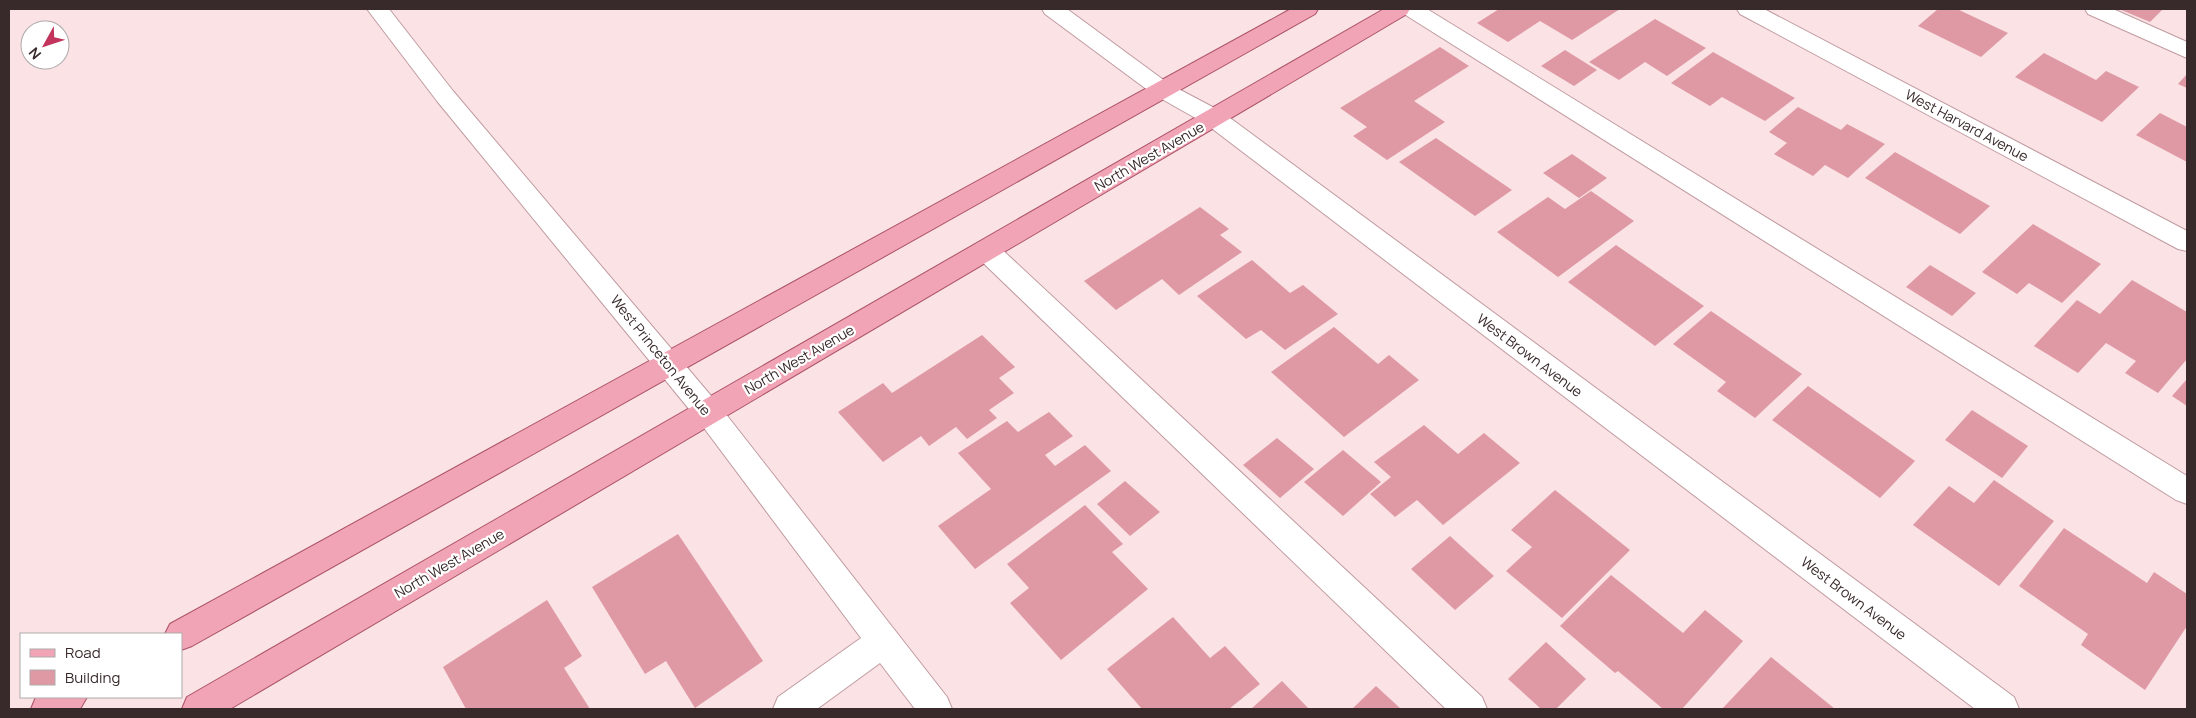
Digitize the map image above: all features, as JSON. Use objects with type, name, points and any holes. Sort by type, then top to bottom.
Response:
[{"type":"main road","points":[[182,634],[1307,9]]},
{"type":"main road","name":"North West Avenue","points":[[199,709],[1399,9]]},
{"type":"main road","points":[[48,709],[68,698]]},
{"type":"street","name":"West Princeton Avenue","points":[[378,9],[445,96],[708,412],[935,709]]},
{"type":"street","name":"West Brown Avenue","points":[[1053,9],[1161,89],[1214,118],[2002,709]]},
{"type":"street","points":[[1412,9],[2187,491]]},
{"type":"street","name":"West Harvard Avenue","points":[[1748,9],[2187,242]]},
{"type":"street","points":[[2096,9],[2187,51]]},
{"type":"street","points":[[986,250],[1470,709]]},
{"type":"street","points":[[790,709],[883,642]]},
{"type":"building","points":[[1499,9],[1620,9],[1572,40],[1540,21],[1508,42],[1477,23]]},
{"type":"building","points":[[1938,9],[1957,9],[2008,33],[1981,57],[1918,26]]},
{"type":"building","points":[[2119,9],[2163,9],[2150,22]]},
{"type":"building","points":[[1655,19],[1706,48],[1667,76],[1645,62],[1619,80],[1589,62]]},
{"type":"building","points":[[1440,47],[1469,66],[1414,101],[1445,122],[1387,160],[1353,136],[1367,127],[1340,108]]},
{"type":"building","points":[[1565,50],[1597,70],[1574,86],[1541,66]]},
{"type":"building","points":[[1713,52],[1795,98],[1765,121],[1722,97],[1710,106],[1671,83]]},
{"type":"building","points":[[2044,53],[2096,80],[2106,71],[2139,87],[2102,122],[2015,77]]},
{"type":"building","points":[[2187,74],[2187,88],[2178,84]]},
{"type":"building","points":[[1798,107],[1841,130],[1847,124],[1885,144],[1848,178],[1825,165],[1813,176],[1774,154],[1787,143],[1769,132]]},
{"type":"building","points":[[2160,113],[2187,127],[2187,162],[2136,135]]},
{"type":"building","points":[[1436,138],[1512,190],[1475,216],[1399,162]]},
{"type":"building","points":[[1895,152],[1990,206],[1960,234],[1865,178]]},
{"type":"building","points":[[1572,154],[1607,178],[1579,198],[1543,173]]},
{"type":"building","points":[[1591,191],[1634,221],[1558,277],[1497,232],[1548,197],[1565,209]]},
{"type":"building","points":[[1200,207],[1229,229],[1220,235],[1242,252],[1179,295],[1162,279],[1116,310],[1084,281]]},
{"type":"building","points":[[2033,224],[2101,264],[2062,303],[2029,283],[2017,294],[1982,272]]},
{"type":"building","points":[[1616,245],[1704,306],[1655,346],[1568,282]]},
{"type":"building","points":[[1252,260],[1290,293],[1303,285],[1338,314],[1285,350],[1261,330],[1246,339],[1197,296]]},
{"type":"building","points":[[1930,265],[1976,293],[1952,316],[1906,287]]},
{"type":"building","points":[[2132,280],[2187,312],[2187,359],[2158,393],[2125,373],[2136,361],[2106,343],[2078,373],[2034,346],[2077,300],[2100,314]]},
{"type":"building","points":[[1711,311],[1802,374],[1755,418],[1717,391],[1726,382],[1673,344]]},
{"type":"building","points":[[1334,327],[1378,364],[1389,355],[1419,380],[1344,437],[1271,372]]},
{"type":"building","points":[[982,335],[1015,367],[999,378],[1014,393],[989,410],[997,418],[967,439],[956,427],[929,446],[921,436],[883,462],[838,412],[883,383],[892,393]]},
{"type":"building","points":[[2187,379],[2187,406],[2172,396]]},
{"type":"building","points":[[1808,386],[1915,461],[1880,498],[1772,420]]},
{"type":"building","points":[[1972,410],[2028,446],[2002,478],[1945,440]]},
{"type":"building","points":[[1049,412],[1073,436],[1045,455],[1055,466],[1085,445],[1111,471],[975,569],[938,526],[991,489],[958,453],[1007,421],[1018,432]]},
{"type":"building","points":[[1424,425],[1458,454],[1484,433],[1520,463],[1443,525],[1417,500],[1395,517],[1370,494],[1391,477],[1374,462]]},
{"type":"building","points":[[1277,438],[1314,469],[1280,498],[1243,465]]},
{"type":"building","points":[[1343,450],[1381,482],[1343,516],[1304,482]]},
{"type":"building","points":[[1994,480],[2054,521],[1999,586],[1913,525],[1949,486],[1974,503]]},
{"type":"building","points":[[1125,481],[1160,512],[1130,536],[1097,504]]},
{"type":"building","points":[[1555,490],[1630,550],[1562,618],[1506,571],[1532,547],[1511,530]]},
{"type":"building","points":[[1085,505],[1123,544],[1112,552],[1148,589],[1061,660],[1010,603],[1029,588],[1007,564]]},
{"type":"building","points":[[2064,528],[2147,583],[2154,572],[2187,594],[2187,626],[2145,690],[2081,645],[2088,634],[2019,586]]},
{"type":"building","points":[[678,534],[763,661],[695,708],[666,661],[645,674],[592,587]]},
{"type":"building","points":[[1450,536],[1494,576],[1455,610],[1411,569]]},
{"type":"building","points":[[1611,575],[1683,633],[1705,610],[1743,641],[1682,709],[1663,709],[1618,671],[1615,673],[1560,626]]},
{"type":"building","points":[[547,600],[582,656],[564,668],[590,709],[466,709],[443,667]]},
{"type":"building","points":[[1173,617],[1210,658],[1225,646],[1260,684],[1229,709],[1142,709],[1107,669]]},
{"type":"building","points":[[1546,642],[1586,679],[1556,709],[1541,709],[1508,679]]},
{"type":"building","points":[[1771,657],[1835,709],[1722,709]]},
{"type":"building","points":[[1282,681],[1309,709],[1251,709]]},
{"type":"building","points":[[1376,686],[1401,709],[1352,709]]}]
